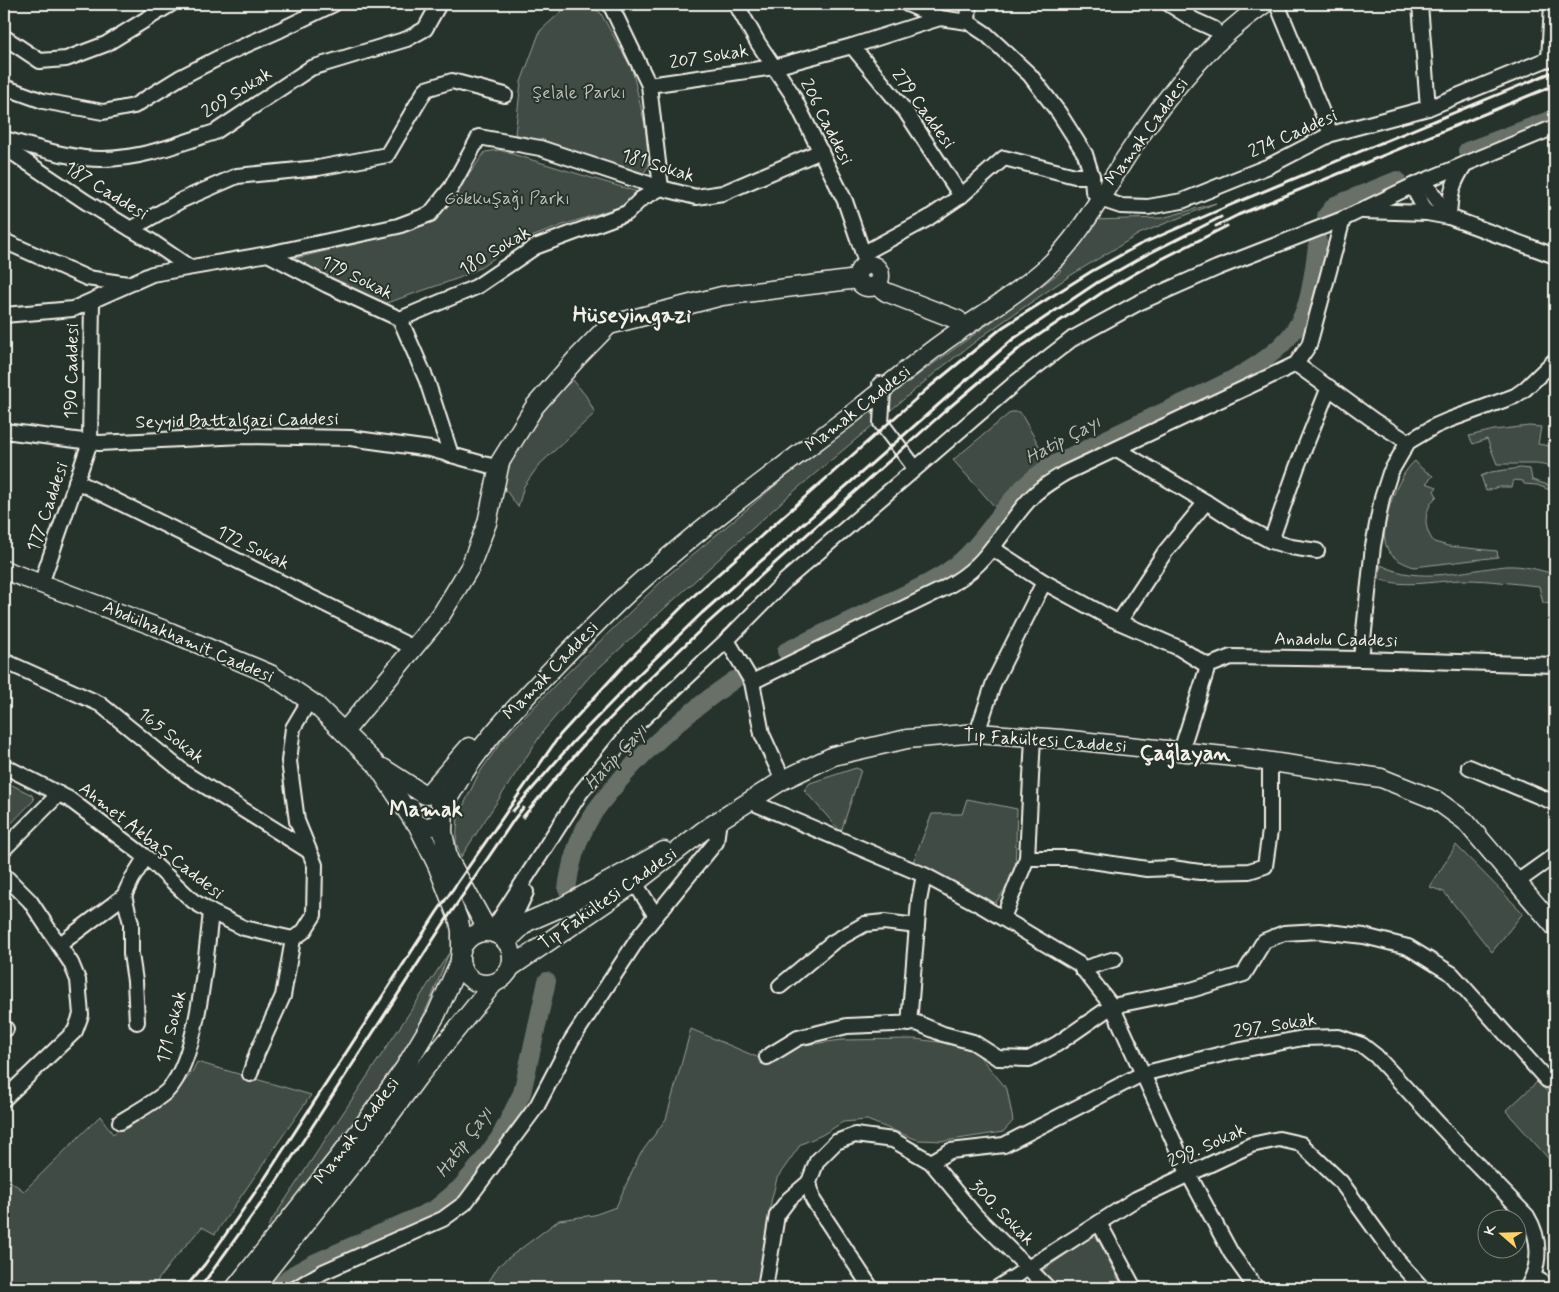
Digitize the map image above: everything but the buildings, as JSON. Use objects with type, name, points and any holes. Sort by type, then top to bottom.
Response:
[{"type":"main road","name":"Mamak Caddesi","points":[[498,936],[448,858],[443,832],[444,810],[462,774],[492,733],[592,628],[630,591],[684,544],[881,386],[958,320],[1024,275],[1040,261],[1064,235],[1158,96],[1193,52],[1214,29],[1246,4]]},
{"type":"main road","name":"Mamak Caddesi","points":[[426,795],[547,661],[623,585],[678,537],[764,468],[1047,267],[1070,240],[1095,189],[1129,152],[1165,102],[1202,58],[1238,24],[1264,4]]},
{"type":"main road","points":[[344,732],[441,615],[470,567],[487,523],[500,462],[535,406],[609,325],[722,296],[863,266],[859,282],[865,287],[876,285],[886,292],[958,320]]},
{"type":"main road","name":"Abdülhakhamit Caddesi","points":[[4,570],[170,632],[270,674],[309,700],[376,764]]},
{"type":"main road","name":"Tıp Fakültesi Caddesi","points":[[511,967],[635,883],[712,825],[783,780],[833,756],[907,739],[977,733],[1181,751],[1381,778],[1436,800],[1465,821],[1555,926]]},
{"type":"main road","name":"Mamak Caddesi","points":[[235,1288],[360,1130],[404,1069],[436,1015],[460,957],[461,931],[459,920],[437,866],[415,822],[376,764]]},
{"type":"main road","points":[[376,764],[426,795]]},
{"type":"main road","points":[[426,795],[435,796],[439,799],[444,810],[438,823],[428,828],[415,822],[411,814],[412,804],[420,796],[426,795]]},
{"type":"main road","name":"Tıp Fakültesi Caddesi","points":[[498,936],[564,906],[712,825]]},
{"type":"main road","points":[[474,934],[498,936],[512,952],[511,967],[501,980],[494,983],[480,983],[473,980],[467,975],[460,957],[463,945],[474,934]]},
{"type":"main road","name":"Mamak Caddesi","points":[[254,1288],[373,1138],[418,1077],[494,983]]},
{"type":"street","points":[[4,37],[40,60],[66,59],[106,44],[171,4]]},
{"type":"street","points":[[4,87],[43,100],[103,112],[134,106],[181,77],[228,53],[334,4]]},
{"type":"street","name":"209 Sokak","points":[[4,139],[73,156],[102,159],[150,152],[201,137],[215,132],[311,68],[407,39],[424,29],[439,4]]},
{"type":"street","points":[[610,4],[649,86],[661,188]]},
{"type":"street","name":"206 Caddesi","points":[[736,4],[792,94],[821,151],[845,201],[863,266]]},
{"type":"street","points":[[907,4],[940,18],[968,22],[986,34],[1030,75],[1060,113],[1085,154],[1095,189]]},
{"type":"street","points":[[968,22],[970,4]]},
{"type":"street","points":[[1169,4],[1194,20],[1214,29]]},
{"type":"street","points":[[1277,4],[1331,134]]},
{"type":"street","points":[[1420,4],[1428,108]]},
{"type":"street","points":[[1552,4],[1552,58]]},
{"type":"street","name":"207 Sokak","points":[[649,86],[774,67],[852,46],[940,18]]},
{"type":"street","name":"279 Caddesi","points":[[852,46],[906,112],[961,196]]},
{"type":"street","name":"274 Caddesi","points":[[961,196],[1004,158],[1075,176],[1121,206],[1148,207],[1182,202],[1268,166],[1331,134],[1428,108],[1552,58]]},
{"type":"street","points":[[131,229],[182,200],[237,176],[318,168],[386,155],[426,89],[452,80],[505,95]]},
{"type":"street","points":[[498,936],[548,845],[581,792],[633,728],[727,640],[786,580],[915,468],[1016,383],[1072,339],[1138,303],[1217,268],[1343,219],[1465,164],[1553,130]]},
{"type":"street","name":"181 Sokak","points":[[268,254],[398,226],[430,214],[451,188],[479,137],[540,148],[661,188],[696,197],[723,193],[821,151]]},
{"type":"street","name":"187 Caddesi","points":[[4,147],[188,267]]},
{"type":"street","points":[[1449,216],[1450,194],[1465,164]]},
{"type":"street","points":[[1418,184],[1427,213]]},
{"type":"street","points":[[1418,184],[1449,216]]},
{"type":"street","name":"180 Sokak","points":[[400,319],[476,287],[535,247],[627,213],[641,199],[661,188]]},
{"type":"street","points":[[863,266],[961,196]]},
{"type":"street","points":[[1360,211],[1427,213],[1449,216],[1555,256]]},
{"type":"street","points":[[752,682],[962,578],[978,565],[1029,500],[1045,486],[1065,473],[1296,364],[1309,345],[1343,219]]},
{"type":"street","points":[[4,241],[87,278],[129,284]]},
{"type":"street","points":[[4,315],[73,309],[152,274],[268,254]]},
{"type":"street","name":"179 Sokak","points":[[268,254],[327,285],[400,319],[427,381],[451,455]]},
{"type":"street","name":"190 Caddesi","points":[[90,442],[92,301]]},
{"type":"street","points":[[1361,659],[1371,564],[1382,498],[1390,473],[1408,442],[1442,423],[1515,396],[1555,360]]},
{"type":"street","points":[[1296,364],[1373,420],[1408,442]]},
{"type":"street","points":[[881,386],[881,423],[915,468]]},
{"type":"street","points":[[1271,540],[1297,467],[1329,387]]},
{"type":"street","name":"Seyyid Battalgazi Caddesi","points":[[4,431],[90,442],[243,436],[350,438],[430,449],[498,468]]},
{"type":"street","name":"177 Caddesi","points":[[41,584],[90,442]]},
{"type":"street","points":[[1117,449],[1243,526],[1271,540],[1291,547],[1317,551]]},
{"type":"street","name":"172 Sokak","points":[[76,482],[414,648]]},
{"type":"street","points":[[1119,622],[1166,552],[1206,502]]},
{"type":"street","points":[[992,548],[1044,582],[1119,622],[1179,648],[1208,666],[1181,751]]},
{"type":"street","points":[[977,733],[994,682],[1044,582]]},
{"type":"street","points":[[727,640],[752,682],[762,734],[783,780]]},
{"type":"street","name":"Anadolu Caddesi","points":[[1208,666],[1232,657],[1555,665]]},
{"type":"street","name":"165 Sokak","points":[[4,661],[100,704],[186,774],[309,851]]},
{"type":"street","points":[[250,1074],[257,1053],[283,996],[293,939],[304,931],[314,915],[315,865],[297,821],[288,761],[292,728],[309,700]]},
{"type":"street","points":[[1003,918],[1027,858],[1033,737]]},
{"type":"street","points":[[1027,858],[1071,858],[1147,869],[1172,868],[1200,872],[1249,871],[1265,866],[1270,831],[1270,762]]},
{"type":"street","name":"Ahmet Akbaş Caddesi","points":[[4,766],[69,799],[151,861],[193,901],[211,912],[244,928],[293,939]]},
{"type":"street","points":[[1469,767],[1555,803]]},
{"type":"street","points":[[4,849],[59,794]]},
{"type":"street","points":[[749,801],[924,875],[1003,918],[1079,964],[1112,1006],[1189,1175],[1230,1253],[1256,1288]]},
{"type":"street","points":[[296,1288],[323,1272],[443,1219],[465,1203],[537,1106],[571,1040],[642,934],[716,842],[712,825]]},
{"type":"street","points":[[1517,882],[1555,855]]},
{"type":"street","points":[[59,945],[124,896],[132,879],[146,858]]},
{"type":"street","points":[[4,875],[30,902],[71,963],[78,980],[81,1015],[75,1030],[4,1099]]},
{"type":"street","points":[[909,1024],[917,926],[924,875]]},
{"type":"street","points":[[635,883],[656,916]]},
{"type":"street","points":[[124,896],[131,923],[131,954],[135,981],[137,1022]]},
{"type":"street","name":"171 Sokak","points":[[120,1122],[168,1090],[181,1073],[192,1036],[204,972],[211,912]]},
{"type":"street","points":[[780,986],[833,942],[864,924],[884,922],[917,926]]},
{"type":"street","points":[[767,1056],[798,1038],[846,1026],[917,1023],[944,1034],[973,1042],[998,1058],[1029,1059],[1057,1044],[1112,1006],[1191,990],[1244,974],[1264,941],[1284,933],[1319,931],[1364,936],[1408,947],[1452,974],[1547,1080],[1555,1082]]},
{"type":"street","points":[[1082,968],[1115,959]]},
{"type":"street","name":"297. Sokak","points":[[931,1162],[950,1151],[1004,1145],[1142,1074],[1226,1053],[1304,1038],[1340,1037],[1362,1045],[1376,1056],[1527,1216],[1534,1228],[1537,1240],[1537,1255],[1530,1283]]},
{"type":"street","points":[[765,1288],[777,1215],[789,1199],[809,1182],[817,1161],[836,1142],[855,1135],[893,1140],[931,1162]]},
{"type":"street","name":"299. Sokak","points":[[997,1288],[1136,1199],[1251,1145],[1278,1138],[1300,1144],[1341,1182],[1398,1261],[1422,1288]]},
{"type":"street","name":"300. Sokak","points":[[931,1162],[974,1214],[1048,1288]]},
{"type":"street","points":[[809,1182],[813,1200],[871,1288]]},
{"type":"street","points":[[1099,1223],[1134,1288]]},
{"type":"street","points":[[1530,1283],[1552,1288]]},
{"type":"green space","name":"Şelale Parkı","points":[[582,4],[600,12],[632,69],[645,125],[649,165],[644,173],[515,134],[521,82],[540,31],[563,10]]},
{"type":"green space","name":"Gökkuşağı Parkı","points":[[499,150],[638,192],[628,204],[563,225],[513,244],[482,267],[459,278],[384,304],[292,259],[401,233],[435,221],[485,152]]},
{"type":"green space","points":[[1216,203],[1139,234],[1068,277],[988,332],[941,368],[786,498],[590,676],[544,730],[461,857],[456,842],[458,817],[478,775],[501,742],[557,683],[666,577],[789,474],[900,388],[1059,273],[1093,220],[1162,218]]},
{"type":"green space","points":[[573,380],[586,396],[595,413],[539,465],[524,486],[518,507],[502,485],[516,451],[554,396]]},
{"type":"green space","points":[[1011,412],[1020,412],[1046,458],[1020,480],[995,507],[953,460]]},
{"type":"green space","points":[[1529,426],[1541,427],[1538,444],[1555,447],[1555,467],[1537,464],[1497,464],[1487,439],[1473,444],[1469,436],[1494,430]]},
{"type":"green space","points":[[1415,461],[1421,468],[1433,476],[1426,483],[1437,487],[1434,491],[1437,496],[1429,507],[1426,518],[1430,536],[1434,542],[1448,546],[1497,551],[1498,557],[1414,567],[1400,561],[1390,553],[1385,541],[1387,516],[1402,478]]},
{"type":"green space","points":[[1520,468],[1530,469],[1532,480],[1555,487],[1555,492],[1537,485],[1524,484],[1523,481],[1514,480],[1512,487],[1498,487],[1486,491],[1481,476],[1491,472]]},
{"type":"green space","points":[[1381,565],[1396,571],[1426,575],[1458,573],[1506,566],[1531,568],[1555,574],[1555,604],[1543,603],[1539,586],[1474,580],[1411,584],[1389,582],[1379,579]]},
{"type":"green space","points":[[856,768],[861,770],[841,832],[804,790],[810,783]]},
{"type":"green space","points":[[4,781],[32,795],[34,800],[4,831]]},
{"type":"green space","points":[[967,799],[1017,809],[1015,875],[994,905],[913,862],[932,814],[962,814]]},
{"type":"green space","points":[[1456,845],[1523,913],[1492,952],[1444,892],[1430,887]]},
{"type":"green space","points":[[449,953],[413,1038],[387,1078],[272,1231],[268,1226]]},
{"type":"green space","points":[[691,1029],[769,1063],[797,1046],[842,1040],[915,1039],[971,1046],[1007,1089],[1013,1121],[1003,1132],[945,1141],[918,1140],[867,1120],[843,1122],[822,1135],[801,1144],[777,1178],[771,1202],[760,1288],[485,1288],[499,1265],[559,1220],[594,1215],[616,1207],[639,1156],[666,1119]]},
{"type":"green space","points":[[197,1062],[311,1095],[215,1234],[202,1227],[172,1261],[152,1288],[4,1288],[4,1177],[24,1191],[100,1116],[113,1134],[180,1087],[191,1074]]},
{"type":"green space","points":[[1537,1082],[1552,1096],[1555,1096],[1555,1166],[1506,1111]]},
{"type":"green space","points":[[1095,1234],[1123,1288],[1058,1288],[1042,1271]]},
{"type":"waterway","name":"Hatip Çayı","points":[[1467,151],[1555,118]]},
{"type":"waterway","name":"Hatip Çayı","points":[[1326,216],[1335,205],[1397,180]]},
{"type":"waterway","name":"Hatip Çayı","points":[[786,651],[923,586],[952,568],[972,550],[1020,490],[1050,467],[1222,384],[1269,356],[1289,337],[1297,327],[1302,316],[1310,292],[1318,241]]},
{"type":"waterway","name":"Hatip Çayı","points":[[567,889],[580,839],[590,819],[603,800],[655,743],[701,704],[734,680]]},
{"type":"waterway","name":"Hatip Çayı","points":[[277,1288],[294,1274],[314,1263],[435,1209],[460,1188],[500,1137],[522,1093],[547,981]]},
{"type":"railway","points":[[185,1288],[205,1264],[265,1178],[437,912],[560,735],[624,665],[689,600],[927,389],[1003,327],[1092,271],[1139,245],[1233,204],[1555,71]]},
{"type":"railway","points":[[1216,226],[1238,215],[1555,85]]},
{"type":"railway","points":[[513,811],[573,742],[702,613],[1013,339],[1098,282],[1221,217]]},
{"type":"railway","points":[[523,817],[581,748],[709,622],[945,411],[1021,347],[1103,292],[1148,266],[1227,226]]},
{"type":"railway","points":[[200,1288],[275,1184],[446,920],[523,808]]},
{"type":"district","name":"Hüseyingazi","points":[[632,316]]},
{"type":"district","name":"Çağlayan","points":[[1185,754]]},
{"type":"district","name":"Mamak","points":[[426,810]]}]
